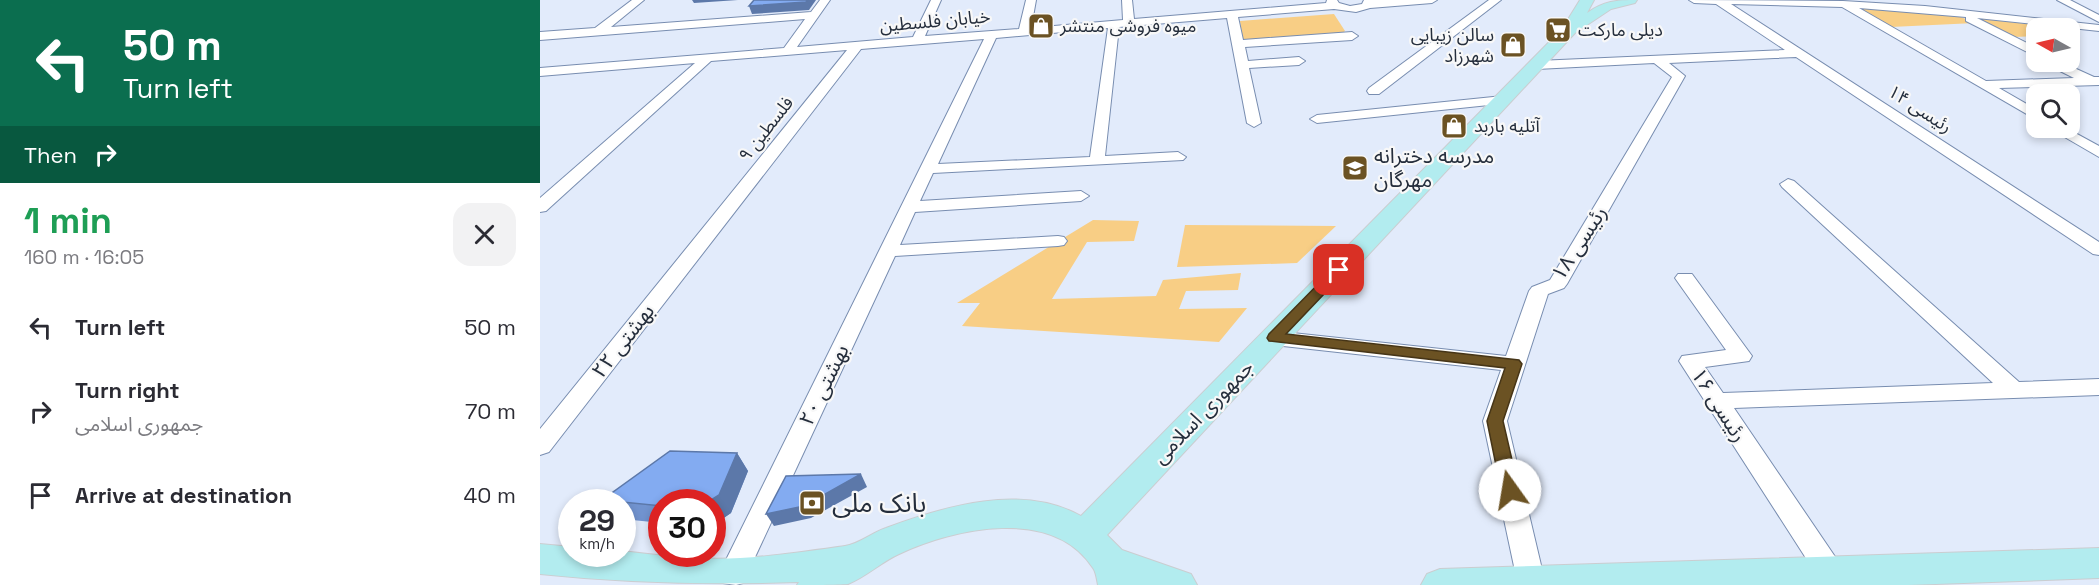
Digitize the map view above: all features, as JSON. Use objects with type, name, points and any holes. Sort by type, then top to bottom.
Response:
[{"type":"main road","points":[[1568,32],[1606,6],[1630,0]]},
{"type":"main road","name":"جمهوری اسلامی","points":[[1086,534],[1568,32],[1582,2]]},
{"type":"main road","points":[[816,585],[894,540],[974,515],[1012,514],[1052,518],[1086,534],[1113,573],[1178,585]]},
{"type":"main road","points":[[540,559],[696,574],[733,574],[855,561]]},
{"type":"main road","points":[[1440,585],[2099,563]]},
{"type":"street","points":[[599,31],[639,0]]},
{"type":"street","points":[[787,52],[825,0]]},
{"type":"street","points":[[917,41],[936,0]]},
{"type":"street","points":[[1024,32],[1031,0]]},
{"type":"street","points":[[1127,0],[1129,23]]},
{"type":"street","points":[[1252,0],[1259,12]]},
{"type":"street","name":"خیابان فلسطین","points":[[541,73],[1129,23],[1184,14],[1259,12],[1332,3],[1348,9],[1369,3],[1432,0]]},
{"type":"street","points":[[1374,90],[1496,0]]},
{"type":"street","points":[[1694,0],[1846,2],[2097,26]]},
{"type":"street","points":[[1910,0],[1923,8]]},
{"type":"street","points":[[1975,0],[1995,17]]},
{"type":"street","points":[[2062,0],[2097,26]]},
{"type":"street","name":"رئیسی ۱۴","points":[[1719,1],[2099,250]]},
{"type":"street","points":[[1846,2],[2026,110]]},
{"type":"street","points":[[736,21],[748,7]]},
{"type":"street","points":[[1959,13],[2026,47]]},
{"type":"street","points":[[1232,14],[1254,123]]},
{"type":"street","points":[[540,36],[814,15]]},
{"type":"street","points":[[1097,161],[1114,24]]},
{"type":"street","name":"بهشتی ۲۰","points":[[733,574],[992,34]]},
{"type":"street","points":[[1238,45],[1352,36]]},
{"type":"street","name":"فلسطین ۹","points":[[706,236],[857,46]]},
{"type":"street","points":[[1537,65],[1799,53]]},
{"type":"street","points":[[540,207],[708,58]]},
{"type":"street","name":"رئیسی ۱۸","points":[[1531,582],[1495,421],[1539,291],[1557,284],[1679,76],[1656,59]]},
{"type":"street","points":[[1242,65],[1299,61]]},
{"type":"street","points":[[2073,72],[2096,83]]},
{"type":"street","points":[[1983,85],[2096,83]]},
{"type":"street","points":[[1317,119],[1503,100]]},
{"type":"street","points":[[2074,138],[2099,152]]},
{"type":"street","points":[[928,169],[1178,157]]},
{"type":"street","points":[[1788,184],[2014,390]]},
{"type":"street","points":[[912,201],[1081,196]]},
{"type":"street","name":"بهشتی ۲۲","points":[[540,446],[706,236]]},
{"type":"street","points":[[888,251],[1058,241]]},
{"type":"street","name":"رئیسی ۱۶","points":[[1685,278],[1741,356],[1690,361],[1830,572]]},
{"type":"street","points":[[1274,338],[1514,364]]},
{"type":"street","points":[[1716,401],[2099,387]]},
{"type":"shaded area","points":[[1856,6],[1961,17],[1975,23],[1891,27]]},
{"type":"shaded area","points":[[1334,14],[1345,31],[1341,34],[1243,41],[1240,21]]},
{"type":"shaded area","points":[[1975,18],[2026,24],[2026,36],[2013,37]]},
{"type":"shaded area","points":[[1093,220],[1139,221],[1134,241],[1087,242],[1052,299],[1156,296],[1163,280],[1241,273],[1238,290],[1186,291],[1179,309],[1247,308],[1219,342],[962,326],[980,303],[957,303]]},
{"type":"shaded area","points":[[1185,225],[1336,226],[1297,263],[1177,267]]},
{"type":"building","points":[[754,0],[807,0],[806,2],[749,6]]},
{"type":"building","points":[[670,451],[737,453],[722,489],[648,489],[648,505],[636,503],[636,489],[617,489]]},
{"type":"building","points":[[861,474],[804,506],[766,514],[786,476]]},
{"type":"place","name":"میوه فروشی منتشر","points":[[1041,26]]},
{"type":"place","name":"دیلی مارکت","points":[[1558,30]]},
{"type":"place","name":"سالن زیبایی شهرزاد","points":[[1513,45]]},
{"type":"place","name":"آتلیه باربد","points":[[1454,126]]},
{"type":"place","name":"مدرسه دخترانه مهرگان","points":[[1355,168]]},
{"type":"place","name":"بانک ملی","points":[[812,503]]},
{"type":"route","points":[[1339,270],[1274,338],[1514,364],[1495,421],[1510,490]]}]
